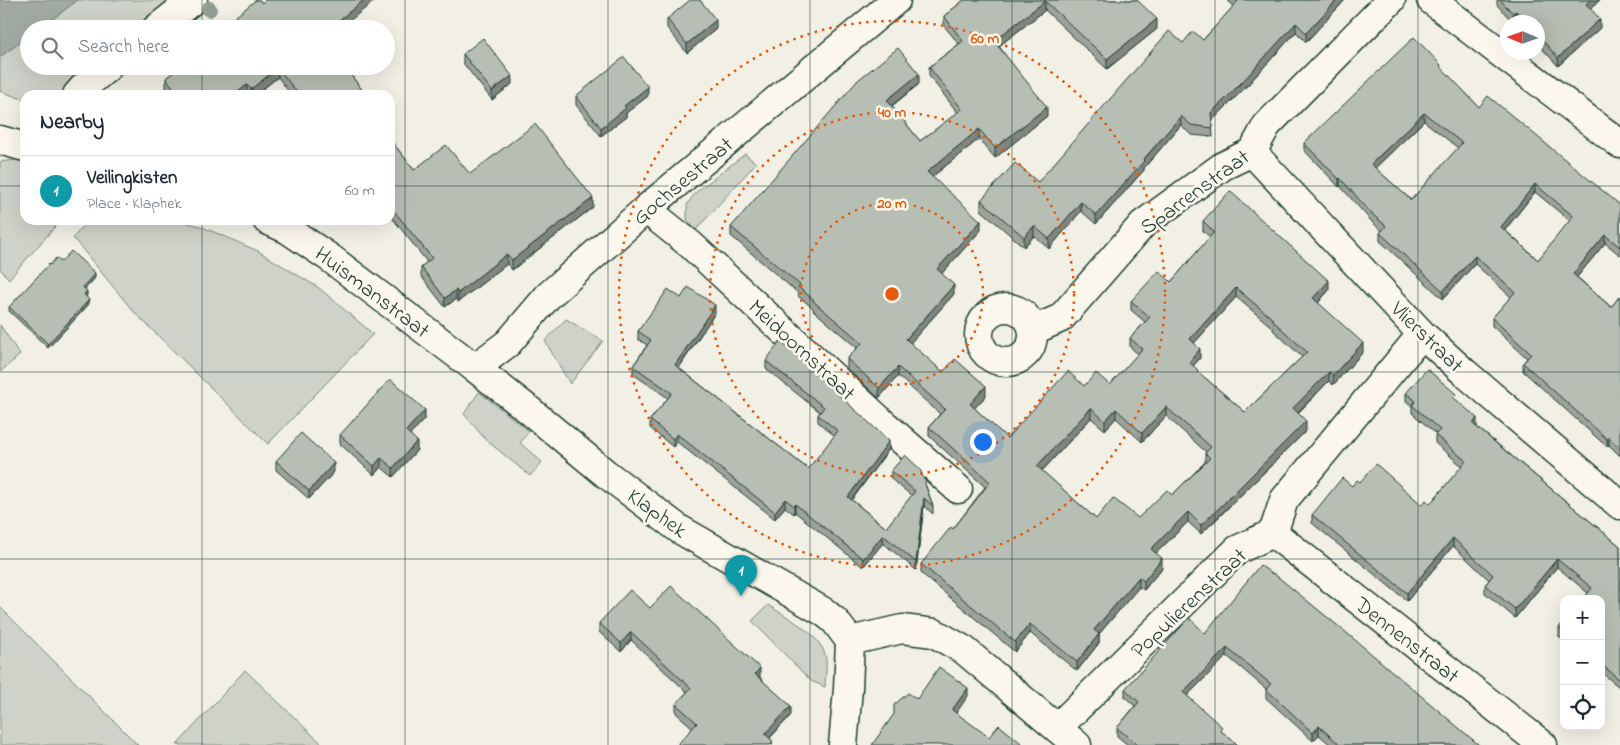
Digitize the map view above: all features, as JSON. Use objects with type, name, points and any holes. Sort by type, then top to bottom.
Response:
[{"type":"street","points":[[167,20],[192,0]]},
{"type":"street","name":"Gochsestraat","points":[[475,368],[508,343],[548,296],[646,209],[896,0]]},
{"type":"street","name":"Sparrenstraat","points":[[1034,330],[1061,318],[1144,224],[1223,166],[1252,152],[1267,125],[1391,0]]},
{"type":"street","points":[[1431,0],[1619,142]]},
{"type":"street","points":[[81,90],[98,75]]},
{"type":"street","points":[[0,140],[20,146]]},
{"type":"street","name":"Vlierstraat","points":[[1252,152],[1422,334],[1620,505]]},
{"type":"street","name":"Meidoornstraat","points":[[646,209],[691,245],[885,425],[958,489]]},
{"type":"street","name":"Huismanstraat","points":[[278,225],[330,258],[475,368]]},
{"type":"street","points":[[1273,533],[1284,500],[1422,334]]},
{"type":"street","name":"Klaphek","points":[[475,368],[605,473],[679,529],[824,612],[835,621],[850,641]]},
{"type":"street","name":"Populierenstraat","points":[[1067,737],[1237,550],[1273,533]]},
{"type":"street","name":"Dennenstraat","points":[[1273,533],[1543,745]]},
{"type":"street","points":[[843,745],[850,641],[902,629],[934,633],[964,650],[1067,737]]},
{"type":"shaded area","points":[[0,0],[78,0],[51,20],[20,20],[20,43],[0,57]]},
{"type":"shaded area","points":[[78,0],[173,0],[147,20],[51,20]]},
{"type":"shaded area","points":[[20,43],[20,75],[81,75],[68,90],[20,90],[20,98],[0,91],[0,57]]},
{"type":"shaded area","points":[[745,154],[756,163],[696,230],[687,220],[687,205],[695,193]]},
{"type":"shaded area","points":[[20,159],[20,225],[57,225],[9,279],[0,269],[0,162]]},
{"type":"shaded area","points":[[84,225],[200,226],[258,251],[319,288],[373,334],[268,444],[134,312],[73,238]]},
{"type":"shaded area","points":[[566,319],[603,341],[570,384],[545,341]]},
{"type":"shaded area","points":[[0,325],[20,355],[0,372]]},
{"type":"shaded area","points":[[479,392],[529,431],[520,443],[542,462],[530,476],[485,439],[464,414]]},
{"type":"shaded area","points":[[768,605],[794,621],[818,642],[826,659],[825,687],[811,681],[752,621]]},
{"type":"shaded area","points":[[0,607],[138,745],[0,745]]},
{"type":"shaded area","points":[[245,670],[323,745],[177,745]]},
{"type":"building","points":[[256,0],[260,0],[262,3],[265,0],[364,0],[339,20],[231,20]]},
{"type":"building","points":[[690,0],[700,0],[716,20],[687,44],[667,19]]},
{"type":"building","points":[[964,0],[1137,0],[1157,19],[1107,59],[1045,1],[994,41],[1047,107],[995,148],[979,129],[927,172],[981,221],[937,269],[954,285],[906,339],[943,372],[955,359],[986,386],[970,404],[1007,438],[1068,371],[1084,386],[1096,373],[1110,385],[1142,349],[1130,338],[1150,317],[1131,301],[1159,271],[1171,282],[1214,232],[1203,221],[1230,191],[1329,281],[1313,298],[1363,343],[1333,375],[1329,372],[1293,408],[1306,421],[1221,506],[1201,525],[1188,512],[1151,549],[1162,558],[1144,581],[1139,577],[1094,630],[1099,634],[1077,662],[1030,624],[1015,642],[921,564],[951,527],[953,529],[990,482],[929,427],[945,409],[898,367],[879,388],[847,359],[862,343],[798,287],[800,285],[731,227],[858,80],[898,48],[919,74],[887,100],[920,141],[962,109],[929,67],[963,41],[944,16]],"holes":[[[1236,288],[1274,320],[1307,352],[1245,412],[1189,362],[1200,349],[1190,339]],[[1166,407],[1211,447],[1205,453],[1210,458],[1172,495],[1167,490],[1138,518],[1113,498],[1096,519],[1037,466],[1091,408],[1105,421],[1116,409],[1142,433]]]},
{"type":"building","points":[[1237,0],[1337,0],[1306,33],[1296,23],[1211,113],[1213,128],[1191,125],[1181,116],[1096,215],[1081,202],[1049,239],[1034,226],[1024,237],[981,200],[1015,163],[1038,182],[1169,31],[1183,43],[1193,31],[1203,40]]},
{"type":"building","points":[[1500,0],[1591,0],[1586,4],[1600,19],[1558,58],[1545,43],[1545,15],[1520,15],[1516,11],[1513,13]]},
{"type":"building","points":[[1414,37],[1479,107],[1488,96],[1620,205],[1620,247],[1605,235],[1573,274],[1611,307],[1620,296],[1620,448],[1609,437],[1607,439],[1523,363],[1531,354],[1492,318],[1515,292],[1475,256],[1443,291],[1380,233],[1386,226],[1372,214],[1340,178],[1304,143]],"holes":[[[1424,113],[1462,143],[1411,200],[1371,164]],[[1535,184],[1573,216],[1538,260],[1501,227]]]},
{"type":"building","points":[[483,38],[512,76],[492,91],[463,54]]},
{"type":"building","points":[[624,57],[648,87],[601,128],[576,96]]},
{"type":"building","points":[[170,75],[269,75],[251,89],[247,85],[240,90],[175,90],[166,78]]},
{"type":"building","points":[[283,75],[351,75],[362,90],[295,90]]},
{"type":"building","points":[[535,124],[593,198],[512,260],[507,254],[458,293],[456,290],[445,298],[421,267],[432,258],[395,212],[395,145],[414,170],[446,145],[470,174]]},
{"type":"building","points":[[71,251],[95,273],[83,287],[87,291],[84,294],[89,300],[48,344],[9,307],[49,264],[56,258],[61,262]]},
{"type":"building","points":[[688,287],[715,305],[675,365],[808,469],[838,431],[818,415],[824,407],[766,361],[780,341],[889,441],[848,497],[886,528],[915,491],[891,471],[905,455],[920,469],[924,480],[926,478],[925,484],[933,506],[924,498],[916,562],[883,535],[863,559],[795,504],[794,506],[785,499],[775,512],[677,434],[673,439],[650,420],[672,393],[633,366],[651,340],[638,331],[668,289],[681,298]]},
{"type":"building","points":[[1427,369],[1456,394],[1453,397],[1477,418],[1473,424],[1620,546],[1620,680],[1605,667],[1605,595],[1586,595],[1592,588],[1557,559],[1515,609],[1485,585],[1493,575],[1453,538],[1407,593],[1312,515],[1342,478],[1352,486],[1357,480],[1360,482],[1376,464],[1422,505],[1426,500],[1430,504],[1466,461],[1435,435],[1440,430],[1412,405],[1416,401],[1406,393]]},
{"type":"building","points":[[390,379],[425,410],[406,431],[417,441],[393,468],[381,458],[374,466],[340,435]]},
{"type":"building","points":[[301,433],[334,463],[309,491],[276,461]]},
{"type":"building","points":[[1260,565],[1273,573],[1348,634],[1479,745],[1340,745],[1319,726],[1313,733],[1266,689],[1271,684],[1227,648],[1183,692],[1222,727],[1220,730],[1238,745],[1138,745],[1117,728],[1139,702],[1125,689],[1189,618],[1205,633]]},
{"type":"building","points":[[671,586],[760,668],[755,674],[791,706],[765,734],[773,741],[770,745],[677,745],[697,723],[676,704],[691,688],[631,632],[621,643],[599,623],[630,590],[650,608]]},
{"type":"building","points":[[939,667],[968,688],[952,710],[989,737],[999,725],[1021,743],[1020,745],[872,745],[894,714],[894,705],[908,693],[917,699]]},
{"type":"place","name":"Veilingkisten","points":[[741,596]]}]
